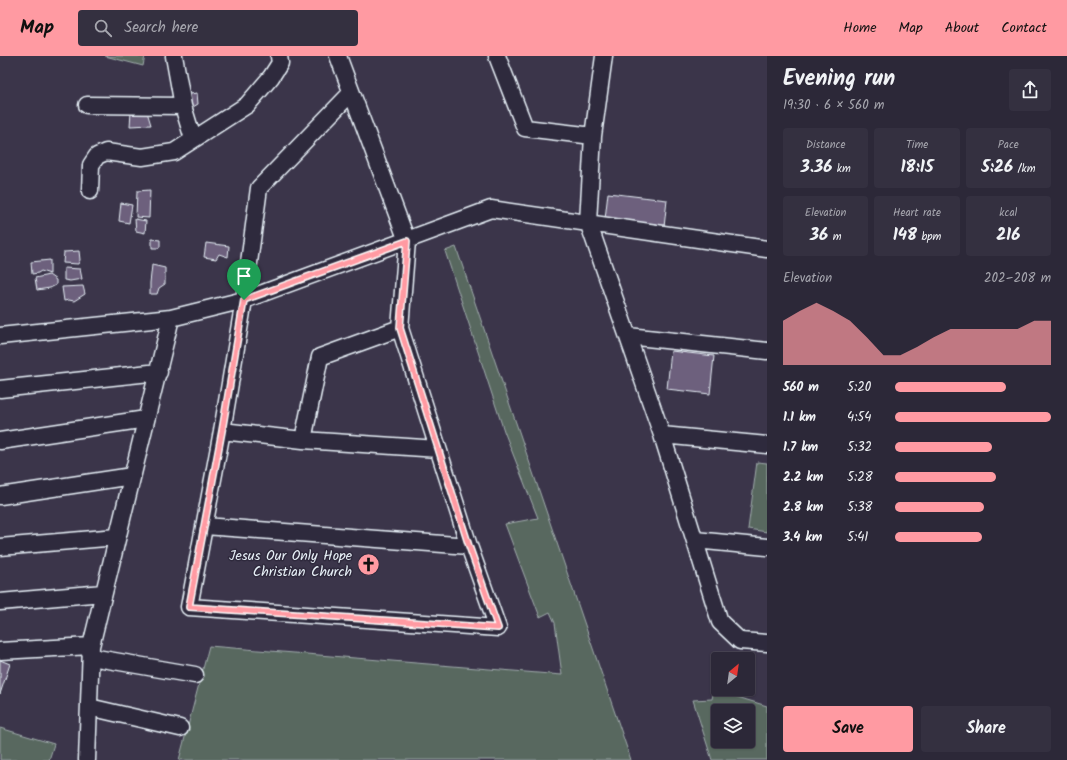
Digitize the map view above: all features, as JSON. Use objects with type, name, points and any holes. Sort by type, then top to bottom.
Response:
[{"type":"street","points":[[174,56],[183,106],[193,139]]},
{"type":"street","points":[[90,192],[91,165],[97,156],[106,152],[142,157],[174,152],[247,104],[271,77],[280,63],[279,56]]},
{"type":"street","points":[[338,56],[407,241],[400,328],[469,546],[498,628],[189,607],[222,431],[244,300],[260,188],[351,93]]},
{"type":"street","points":[[497,56],[524,128],[593,136]]},
{"type":"street","points":[[604,56],[593,136],[588,222],[662,435],[720,622],[740,641],[767,643]]},
{"type":"street","points":[[87,105],[183,106]]},
{"type":"street","points":[[0,336],[171,318],[244,300],[491,209],[767,249]]},
{"type":"street","points":[[87,760],[91,651],[103,593],[159,372],[171,318]]},
{"type":"street","points":[[303,440],[320,357],[400,328]]},
{"type":"street","points":[[628,336],[767,351]]},
{"type":"street","points":[[0,389],[159,372]]},
{"type":"street","points":[[0,441],[146,419]]},
{"type":"street","points":[[222,431],[303,440],[438,449]]},
{"type":"street","points":[[662,435],[767,444]]},
{"type":"street","points":[[0,496],[132,476]]},
{"type":"street","points":[[205,526],[469,546]]},
{"type":"street","points":[[0,547],[117,537]]},
{"type":"street","points":[[695,540],[767,547]]},
{"type":"street","points":[[0,602],[103,593]]},
{"type":"street","points":[[0,651],[91,651],[196,675]]},
{"type":"street","points":[[89,707],[180,728]]},
{"type":"green space","points":[[105,56],[145,56],[143,66]]},
{"type":"green space","points":[[456,247],[631,760],[179,760],[209,646],[562,675],[555,623],[550,612],[540,617],[505,524],[538,518],[504,431],[445,251]]},
{"type":"green space","points":[[757,462],[767,463],[767,532],[748,529]]},
{"type":"green space","points":[[713,696],[734,696],[767,706],[767,760],[712,760],[693,700],[712,699]]},
{"type":"green space","points":[[0,728],[54,744],[49,760],[0,760]]},
{"type":"building","points":[[197,93],[198,104],[193,107],[186,106],[184,95]]},
{"type":"building","points":[[131,112],[147,112],[151,125],[130,126]]},
{"type":"building","points":[[150,190],[149,218],[136,217],[137,191]]},
{"type":"building","points":[[608,193],[667,200],[664,227],[605,219]]},
{"type":"building","points":[[121,203],[132,205],[129,223],[119,221]]},
{"type":"building","points":[[135,219],[146,221],[145,233],[136,231]]},
{"type":"building","points":[[152,239],[160,240],[160,247],[152,248]]},
{"type":"building","points":[[206,243],[229,246],[228,257],[219,254],[216,259],[204,257]]},
{"type":"building","points":[[79,251],[80,260],[78,264],[63,263],[64,252]]},
{"type":"building","points":[[50,260],[50,274],[41,271],[32,274],[31,262]]},
{"type":"building","points":[[152,265],[165,268],[165,284],[159,288],[157,294],[150,294]]},
{"type":"building","points":[[64,268],[80,269],[82,279],[70,281],[64,280]]},
{"type":"building","points":[[49,275],[56,280],[56,285],[50,288],[37,290],[35,278]]},
{"type":"building","points":[[83,286],[85,294],[74,301],[64,301],[62,287]]},
{"type":"building","points":[[671,351],[714,356],[710,394],[667,389]]},
{"type":"building","points":[[0,660],[10,664],[0,694]]},
{"type":"place","name":"Jesus Our Only Hope Christian Church","points":[[368,564]]},
{"type":"route","points":[[407,241],[400,328],[469,546],[498,628],[189,607],[205,526],[244,300],[407,241]]}]
